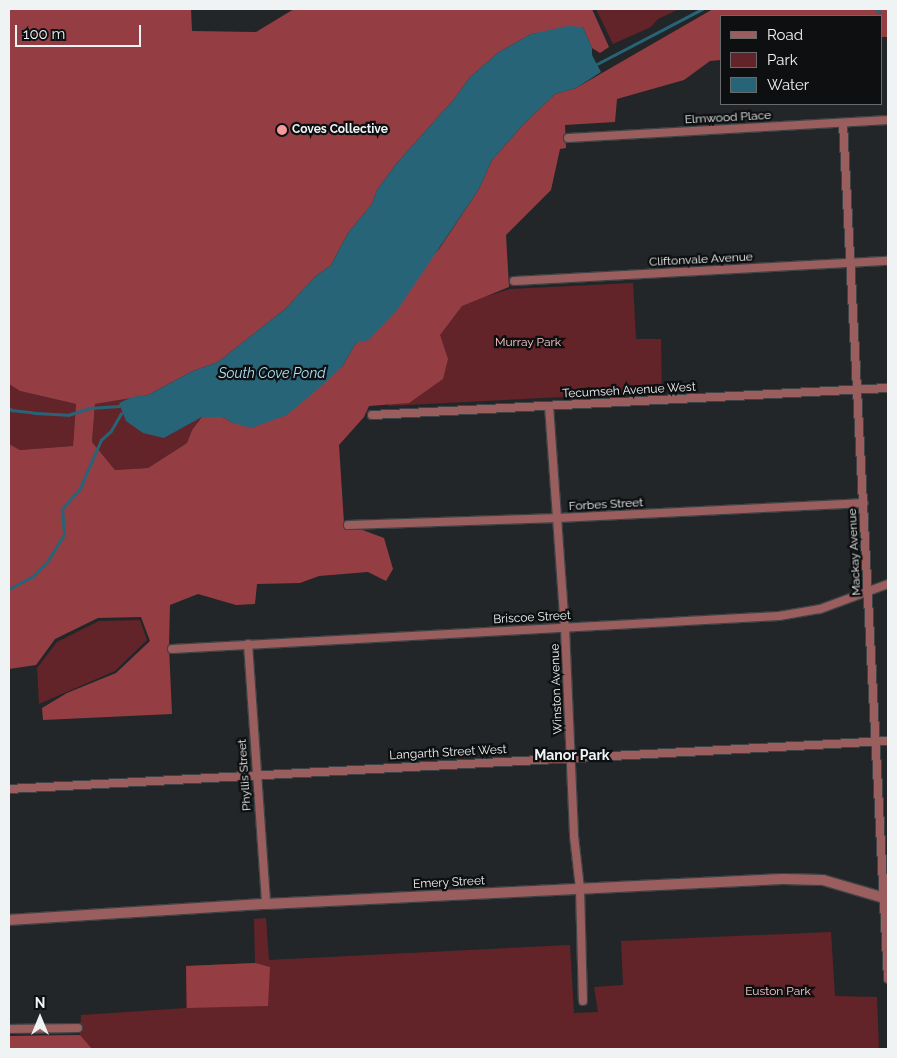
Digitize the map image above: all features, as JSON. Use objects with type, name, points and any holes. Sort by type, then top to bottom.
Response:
[{"type":"street","name":"Elmwood Place","points":[[568,138],[888,120]]},
{"type":"street","name":"Mackay Avenue","points":[[843,123],[864,504],[874,742],[886,898],[888,979]]},
{"type":"street","name":"Cliftonvale Avenue","points":[[514,281],[888,262]]},
{"type":"street","name":"Tecumseh Avenue West","points":[[372,415],[888,388]]},
{"type":"street","name":"Winston Avenue","points":[[549,406],[565,628],[577,873],[580,889],[583,1001]]},
{"type":"street","name":"Forbes Street","points":[[348,525],[558,518],[864,504]]},
{"type":"street","name":"Briscoe Street","points":[[172,649],[779,616],[820,609],[888,584]]},
{"type":"street","name":"Phyllis Street","points":[[248,644],[266,904]]},
{"type":"street","name":"Langarth Street West","points":[[9,789],[888,741]]},
{"type":"street","name":"Emery Street","points":[[9,920],[266,904],[802,879],[823,880],[886,898]]},
{"type":"street","points":[[9,1029],[78,1028]]},
{"type":"green space","points":[[596,9],[679,9],[658,19],[651,27],[613,44]]},
{"type":"green space","name":"Murray Park","points":[[633,283],[636,339],[661,339],[662,392],[388,406],[454,306],[510,289]]},
{"type":"green space","points":[[9,384],[20,391],[76,404],[73,446],[20,450],[9,444]]},
{"type":"green space","points":[[132,397],[119,403],[164,438],[202,417],[192,430],[187,443],[148,468],[115,470],[92,442],[95,404]]},
{"type":"green space","points":[[140,620],[147,640],[115,671],[39,704],[37,668],[57,642],[99,621]]},
{"type":"green space","name":"Euston Park","points":[[266,918],[269,960],[570,945],[574,1013],[598,1012],[594,987],[623,985],[621,941],[831,932],[835,996],[877,997],[879,1049],[9,1049],[9,1036],[80,1035],[81,1015],[186,1008],[186,966],[255,963],[254,919]]},
{"type":"shaded area","points":[[9,9],[191,9],[192,31],[256,32],[294,9],[592,9],[609,47],[600,53],[592,48],[583,27],[531,34],[499,52],[470,77],[455,98],[396,164],[377,190],[372,204],[348,233],[331,265],[316,276],[285,309],[218,362],[193,371],[148,395],[95,404],[92,442],[115,470],[148,468],[187,443],[192,430],[202,417],[223,417],[233,423],[342,367],[356,343],[439,249],[479,189],[492,160],[522,126],[555,94],[576,88],[713,9],[888,9],[888,37],[882,37],[882,15],[720,15],[720,60],[710,61],[684,80],[617,99],[615,122],[565,125],[566,148],[560,149],[551,190],[506,235],[509,287],[462,306],[440,335],[448,359],[443,379],[409,403],[369,406],[364,417],[339,445],[344,523],[384,538],[393,569],[386,581],[368,572],[319,576],[300,583],[257,584],[255,604],[236,605],[198,594],[170,605],[169,647],[172,714],[43,720],[42,708],[67,693],[116,673],[150,641],[141,617],[98,618],[55,639],[36,665],[9,669],[9,444],[20,450],[73,446],[76,404],[20,391],[9,384]]},
{"type":"shaded area","points":[[255,963],[270,967],[268,1006],[187,1008],[186,966]]},
{"type":"shaded area","points":[[80,1035],[92,1049],[9,1049],[9,1036]]},
{"type":"water","name":"South Cove Pond","points":[[568,26],[583,27],[592,48],[592,55],[601,72],[576,88],[555,94],[522,126],[492,160],[479,189],[398,309],[369,340],[356,343],[342,367],[318,389],[287,415],[251,428],[233,423],[223,417],[202,417],[164,438],[143,433],[126,421],[119,403],[132,397],[148,395],[193,371],[218,362],[285,309],[316,276],[331,265],[348,233],[372,204],[377,190],[396,164],[455,98],[470,77],[499,52],[531,34]]},
{"type":"waterway","points":[[597,64],[702,9]]},
{"type":"waterway","points":[[876,9],[880,12]]},
{"type":"waterway","points":[[9,408],[35,413],[68,415],[90,408],[119,406]]},
{"type":"waterway","points":[[9,589],[32,577],[47,562],[64,535],[62,509],[80,488],[101,440],[111,431],[121,414]]},
{"type":"place","name":"Coves Collective","points":[[282,130]]},
{"type":"district","name":"Manor Park","points":[[572,755]]}]
